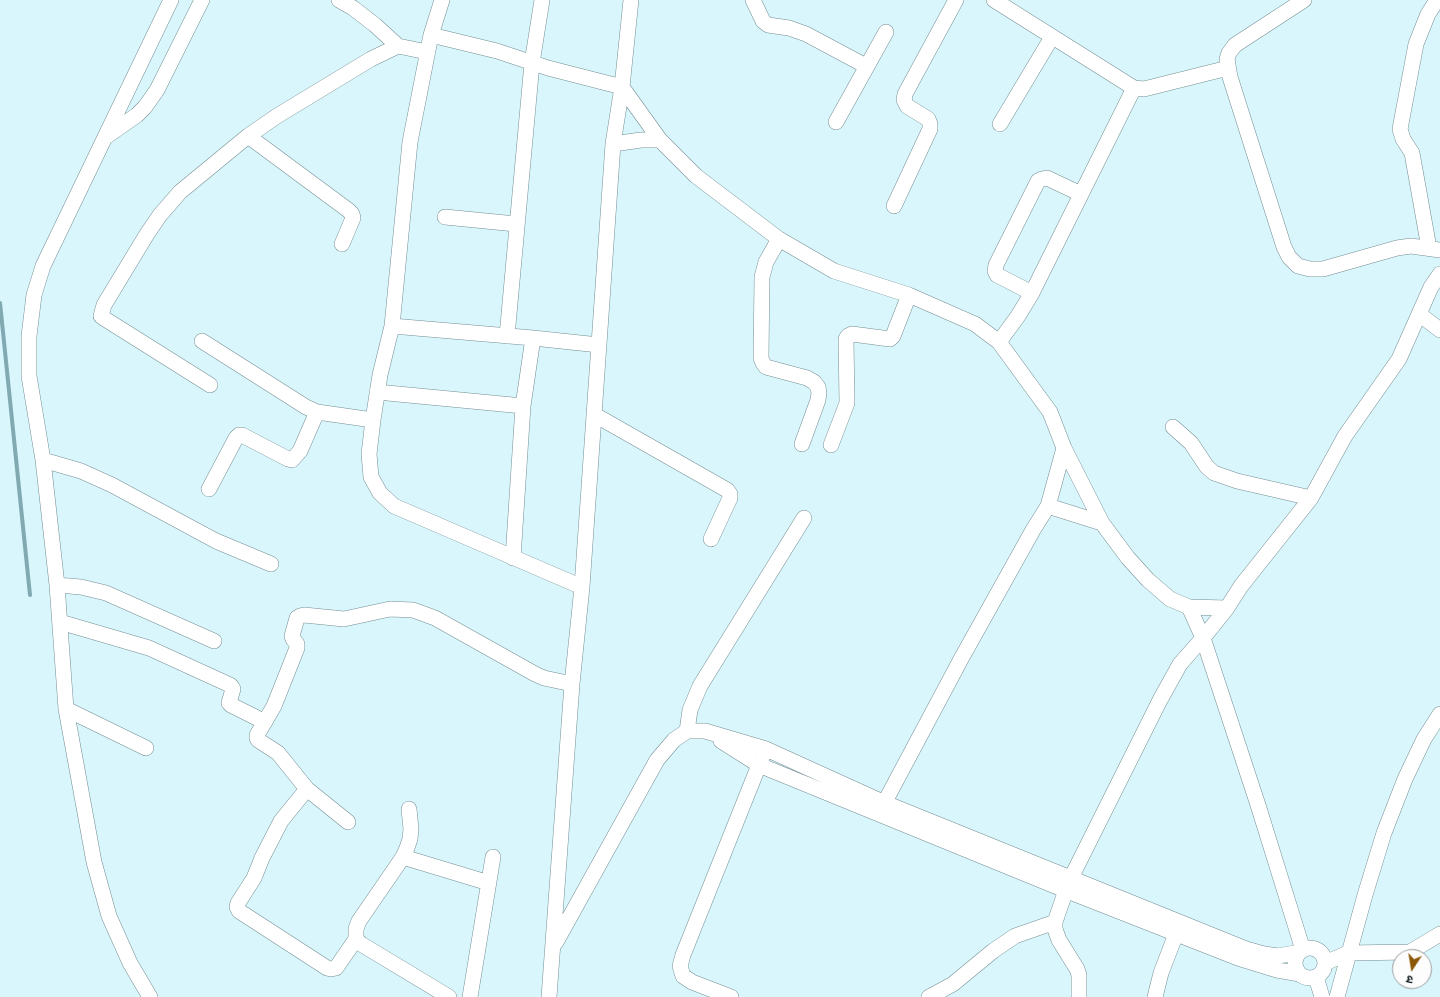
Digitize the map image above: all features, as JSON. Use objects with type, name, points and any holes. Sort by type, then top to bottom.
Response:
[{"type":"street","points":[[150,997],[130,963],[109,916],[94,862],[66,709],[57,585],[42,460],[29,376],[29,336],[34,295],[43,266],[172,0]]},
{"type":"street","points":[[106,137],[137,115],[157,90],[202,0]]},
{"type":"street","points":[[339,0],[353,8],[375,25],[398,46],[428,52]]},
{"type":"street","points":[[442,0],[431,35],[410,142],[392,326],[377,392],[369,454],[371,477],[380,493],[394,506],[582,587]]},
{"type":"street","points":[[507,336],[516,224],[532,63],[542,0]]},
{"type":"street","points":[[549,997],[572,684],[582,587],[595,415],[613,144],[622,87],[631,0]]},
{"type":"street","points":[[753,0],[763,21],[768,25],[789,28],[806,34],[866,66]]},
{"type":"street","points":[[894,206],[930,129],[928,119],[907,106],[904,100],[905,94],[956,0]]},
{"type":"street","points":[[994,0],[1134,88],[1144,89],[1228,68]]},
{"type":"street","points":[[1304,0],[1235,45],[1229,53],[1227,59],[1228,68],[1284,248],[1289,257],[1298,266],[1310,269],[1323,269],[1397,248],[1411,246],[1434,249],[1412,153],[1403,139],[1400,129],[1416,44],[1428,14],[1437,0]]},
{"type":"street","points":[[836,122],[886,32]]},
{"type":"street","points":[[431,35],[496,51],[532,63],[622,87],[660,140],[696,176],[778,239],[834,271],[909,295],[975,324],[999,342],[1050,412],[1064,448],[1102,523],[1128,558],[1148,580],[1170,599],[1189,607],[1227,608]]},
{"type":"street","points":[[1000,124],[1052,37]]},
{"type":"street","points":[[210,385],[101,316],[101,311],[104,305],[147,234],[169,204],[180,192],[248,136],[277,116],[371,59],[398,46]]},
{"type":"street","points":[[999,342],[1018,316],[1032,293],[1134,88]]},
{"type":"street","points":[[248,136],[352,214],[353,218],[342,244]]},
{"type":"street","points":[[613,144],[641,140],[660,140]]},
{"type":"street","points":[[1032,293],[997,275],[995,271],[996,265],[1038,181],[1047,178],[1081,194]]},
{"type":"street","points":[[445,216],[516,224]]},
{"type":"street","points":[[778,239],[766,262],[762,277],[761,358],[766,367],[807,378],[814,382],[818,387],[818,400],[802,444]]},
{"type":"street","points":[[1079,997],[1079,975],[1077,968],[1059,940],[1055,929],[1055,922],[1068,886],[1163,694],[1180,664],[1227,608],[1242,586],[1310,498],[1345,436],[1399,359],[1431,287],[1440,274]]},
{"type":"street","points":[[831,446],[847,403],[846,339],[852,334],[890,339],[893,336],[909,295]]},
{"type":"street","points":[[1419,314],[1440,330]]},
{"type":"street","points":[[392,326],[599,345]]},
{"type":"street","points":[[513,558],[523,406],[533,338]]},
{"type":"street","points":[[202,341],[306,408],[317,412],[373,420]]},
{"type":"street","points":[[377,392],[523,406]]},
{"type":"street","points":[[209,489],[239,435],[242,435],[292,460],[300,450],[317,412]]},
{"type":"street","points":[[595,415],[727,490],[730,494],[730,498],[711,539]]},
{"type":"street","points":[[1173,427],[1191,443],[1207,467],[1214,473],[1237,481],[1310,498]]},
{"type":"street","points":[[882,808],[960,659],[1048,506],[1064,448]]},
{"type":"street","points":[[42,460],[81,472],[112,485],[216,541],[271,564]]},
{"type":"street","points":[[1048,506],[1102,523]]},
{"type":"street","points":[[687,731],[690,710],[700,686],[804,518]]},
{"type":"street","points":[[57,585],[81,587],[106,593],[214,641]]},
{"type":"street","points":[[1189,607],[1203,638],[1258,805],[1302,951]]},
{"type":"street","points":[[348,822],[307,789],[278,753],[258,740],[257,735],[274,706],[297,648],[297,644],[292,639],[292,636],[297,618],[304,615],[344,619],[390,609],[413,610],[435,618],[535,674],[544,678],[572,684]]},
{"type":"street","points":[[60,622],[150,648],[230,685],[233,689],[229,703],[265,722]]},
{"type":"street","points":[[66,709],[146,748]]},
{"type":"street","points":[[1337,997],[1365,895],[1392,813],[1405,779],[1424,740],[1440,714]]},
{"type":"street","points":[[553,947],[658,760],[674,740],[687,731],[705,731],[766,749],[882,808]]},
{"type":"street","points":[[705,731],[759,765],[882,808],[1068,886],[1176,934],[1238,958],[1277,970],[1300,974],[1306,977],[1316,977],[1321,974],[1326,963],[1324,956],[1320,951],[1315,949],[1308,948],[1302,951],[1278,956],[1264,954],[1068,886]]},
{"type":"street","points":[[731,997],[692,982],[683,976],[680,966],[682,955],[766,749]]},
{"type":"street","points":[[307,789],[281,821],[262,858],[254,878],[237,907],[239,911],[327,968],[332,969],[336,968],[356,939],[356,930],[359,921],[408,848],[410,839],[409,809]]},
{"type":"street","points":[[403,857],[489,883]]},
{"type":"street","points":[[470,997],[493,857]]},
{"type":"street","points":[[929,997],[954,984],[993,951],[1010,939],[1025,932],[1055,922]]},
{"type":"street","points":[[1155,997],[1161,973],[1176,934]]},
{"type":"street","points":[[1326,963],[1348,953],[1410,952],[1440,934]]},
{"type":"street","points":[[356,939],[361,944],[448,997]]},
{"type":"street","points":[[1300,974],[1296,966],[1296,960],[1302,951]]},
{"type":"street","points":[[1316,977],[1322,997]]},
{"type":"waterway","points":[[0,303],[30,595]]}]
